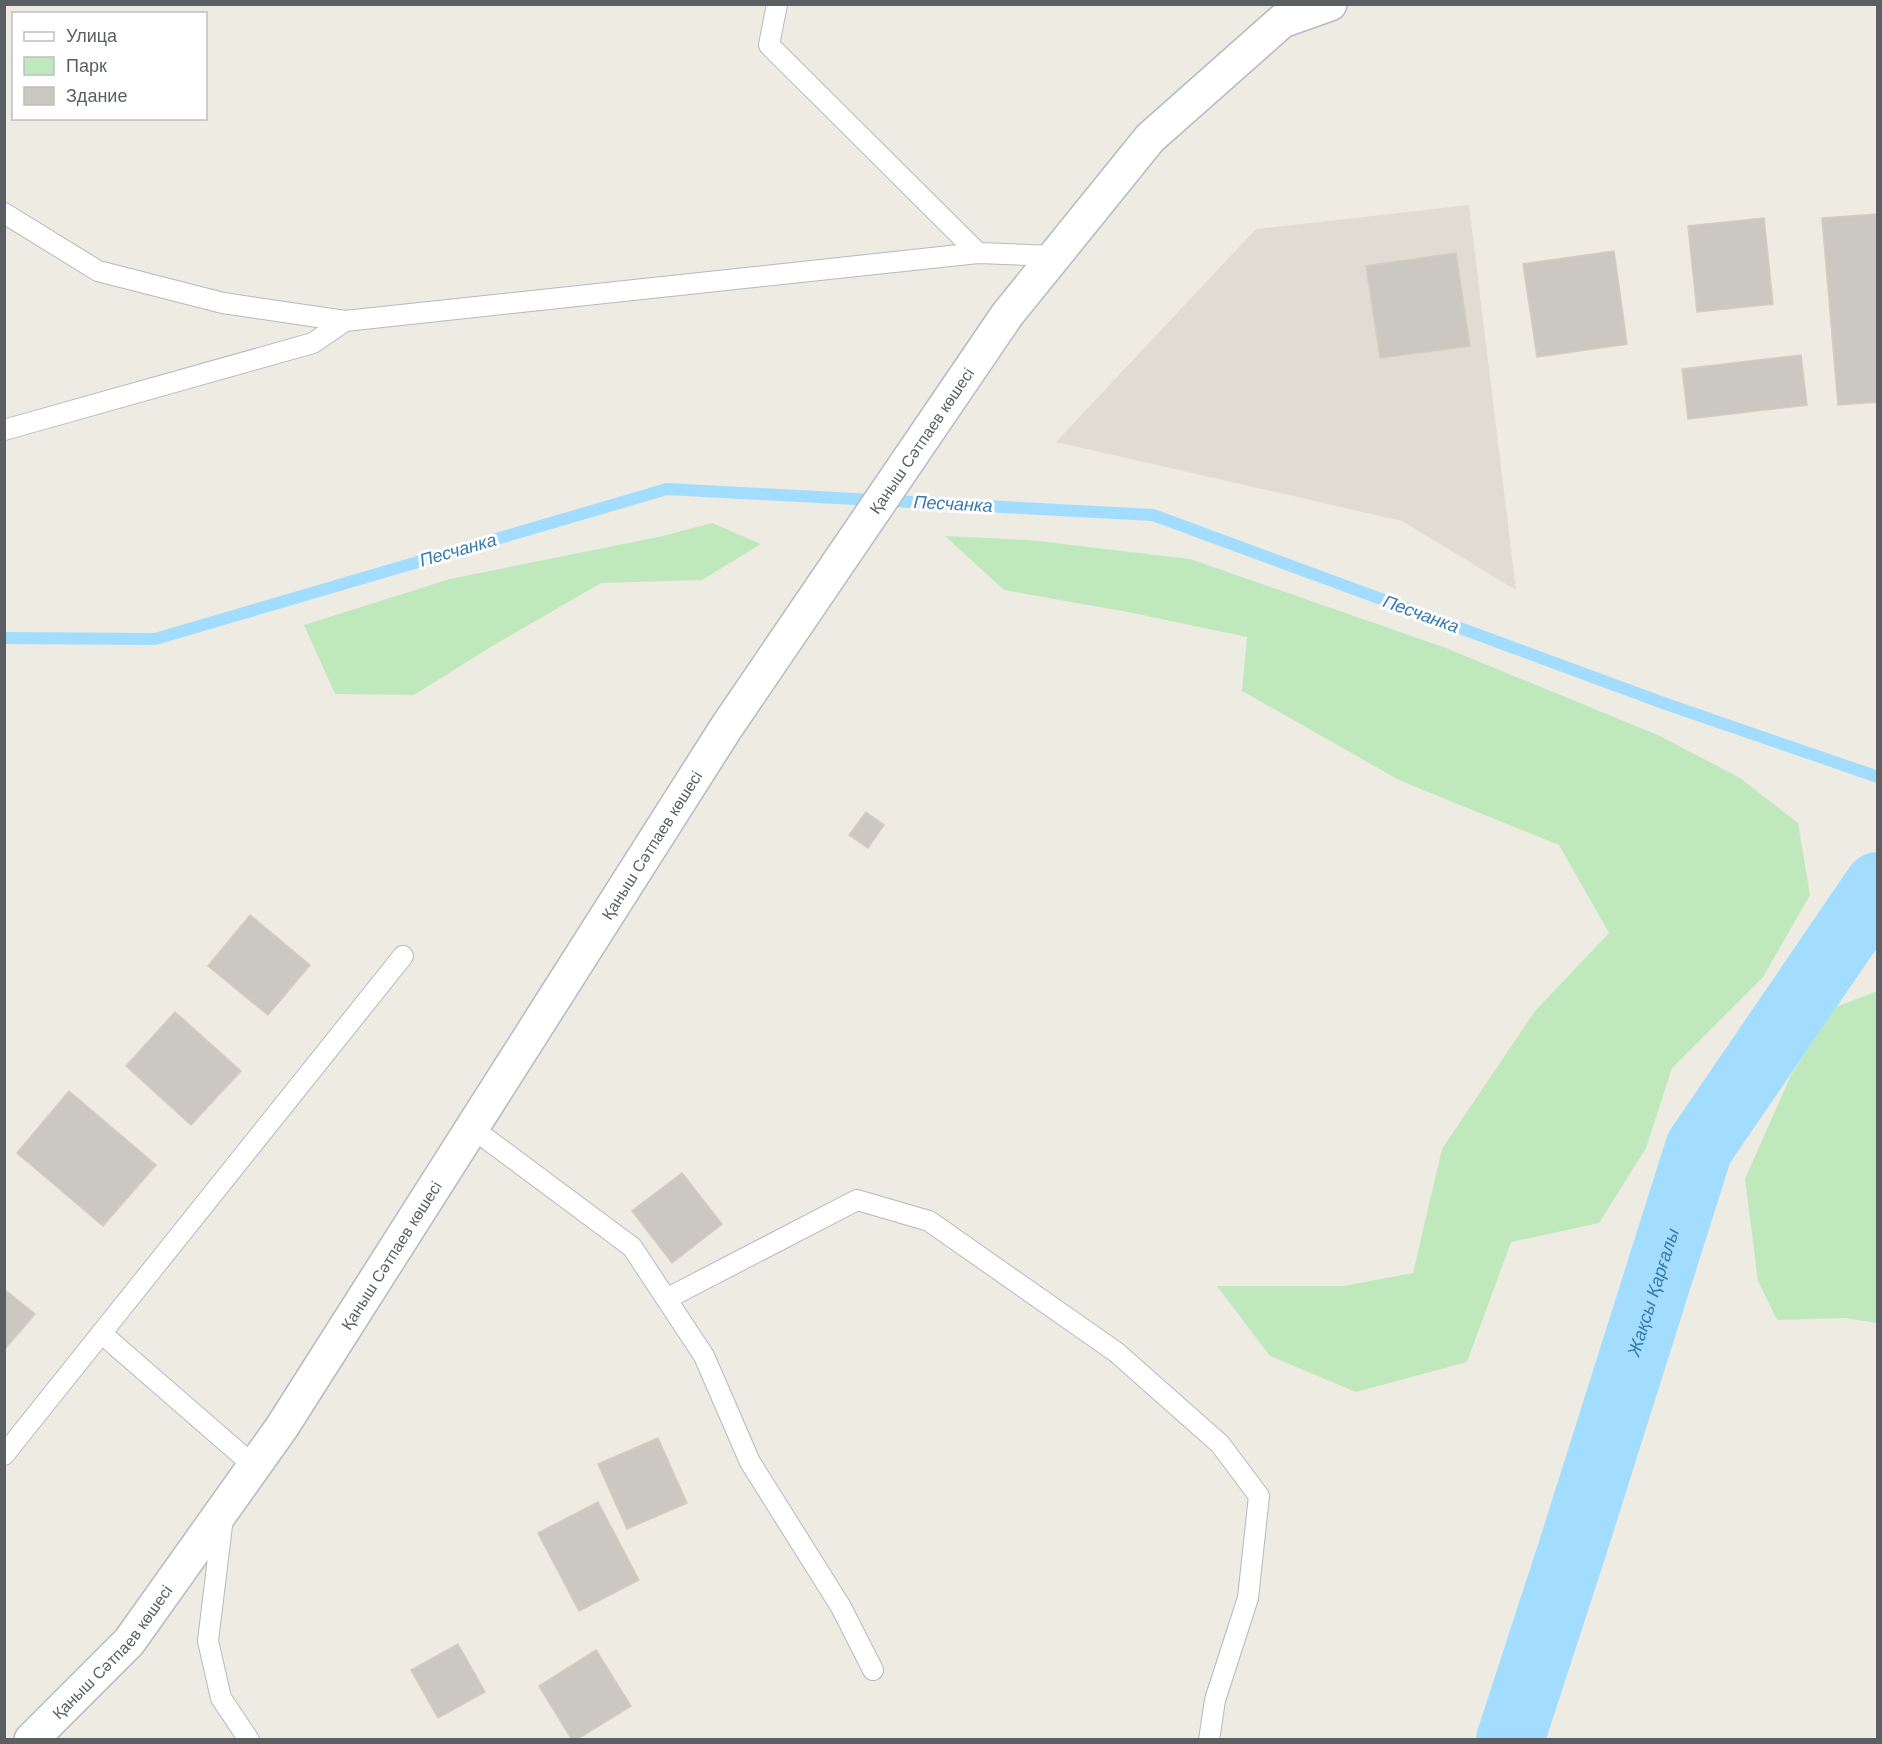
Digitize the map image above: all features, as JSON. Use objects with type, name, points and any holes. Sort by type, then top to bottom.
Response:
[{"type":"street","name":"Қаныш Сәтпаев көшесі","points":[[31,1740],[129,1642],[282,1427],[726,728],[1007,315],[1150,138],[1282,13],[1330,4]]},
{"type":"lane","points":[[777,4],[769,45],[978,253]]},
{"type":"lane","points":[[4,213],[98,271],[223,303],[345,321],[978,253],[1055,256]]},
{"type":"lane","points":[[4,430],[313,343],[345,321]]},
{"type":"lane","points":[[4,1455],[403,956]]},
{"type":"lane","points":[[472,1128],[632,1247],[704,1356],[750,1462],[842,1607],[873,1670]]},
{"type":"lane","points":[[666,1299],[857,1200],[929,1221],[1116,1352],[1220,1444],[1259,1496],[1248,1598],[1215,1700],[1209,1740]]},
{"type":"lane","points":[[101,1334],[254,1466]]},
{"type":"lane","points":[[224,1509],[208,1641],[221,1698],[249,1740]]},
{"type":"shaded area","points":[[1469,205],[1516,590],[1402,521],[1056,442],[1256,229]]},
{"type":"green space","points":[[712,523],[761,544],[702,580],[601,583],[414,695],[335,694],[304,625],[450,579],[663,536]]},
{"type":"green space","points":[[945,536],[1029,540],[1190,559],[1446,648],[1660,736],[1740,778],[1798,823],[1810,895],[1763,977],[1672,1068],[1646,1148],[1599,1223],[1511,1242],[1467,1362],[1356,1392],[1270,1356],[1217,1286],[1344,1286],[1413,1273],[1442,1149],[1535,1011],[1609,933],[1559,845],[1401,781],[1242,691],[1247,637],[1128,612],[1004,590]]},
{"type":"green space","points":[[1877,991],[1877,1323],[1845,1318],[1777,1320],[1758,1281],[1745,1179],[1791,1075],[1836,1007]]},
{"type":"building","points":[[1878,214],[1878,402],[1838,405],[1822,218]]},
{"type":"building","points":[[1764,218],[1773,304],[1697,312],[1688,226]]},
{"type":"building","points":[[1614,251],[1627,344],[1537,357],[1523,264]]},
{"type":"building","points":[[1456,253],[1470,346],[1380,358],[1366,266]]},
{"type":"building","points":[[1801,355],[1807,405],[1688,419],[1682,369]]},
{"type":"building","points":[[866,812],[884,825],[868,848],[849,835]]},
{"type":"building","points":[[250,915],[310,965],[268,1015],[208,966]]},
{"type":"building","points":[[175,1012],[241,1071],[191,1125],[126,1066]]},
{"type":"building","points":[[69,1091],[156,1165],[103,1226],[17,1153]]},
{"type":"building","points":[[682,1173],[722,1224],[672,1263],[632,1211]]},
{"type":"building","points":[[4,1289],[35,1314],[4,1350]]},
{"type":"building","points":[[658,1438],[687,1503],[627,1529],[598,1464]]},
{"type":"building","points":[[598,1502],[639,1580],[579,1611],[538,1533]]},
{"type":"building","points":[[458,1644],[485,1692],[438,1718],[411,1670]]},
{"type":"building","points":[[596,1650],[631,1706],[576,1740],[572,1740],[539,1686]]},
{"type":"waterway","name":"Песчанка","points":[[4,638],[155,639],[667,489],[1153,515],[1666,704],[1878,777]]},
{"type":"waterway","name":"Жақсы Қарғалы","points":[[1510,1740],[1699,1148],[1878,886]]}]
